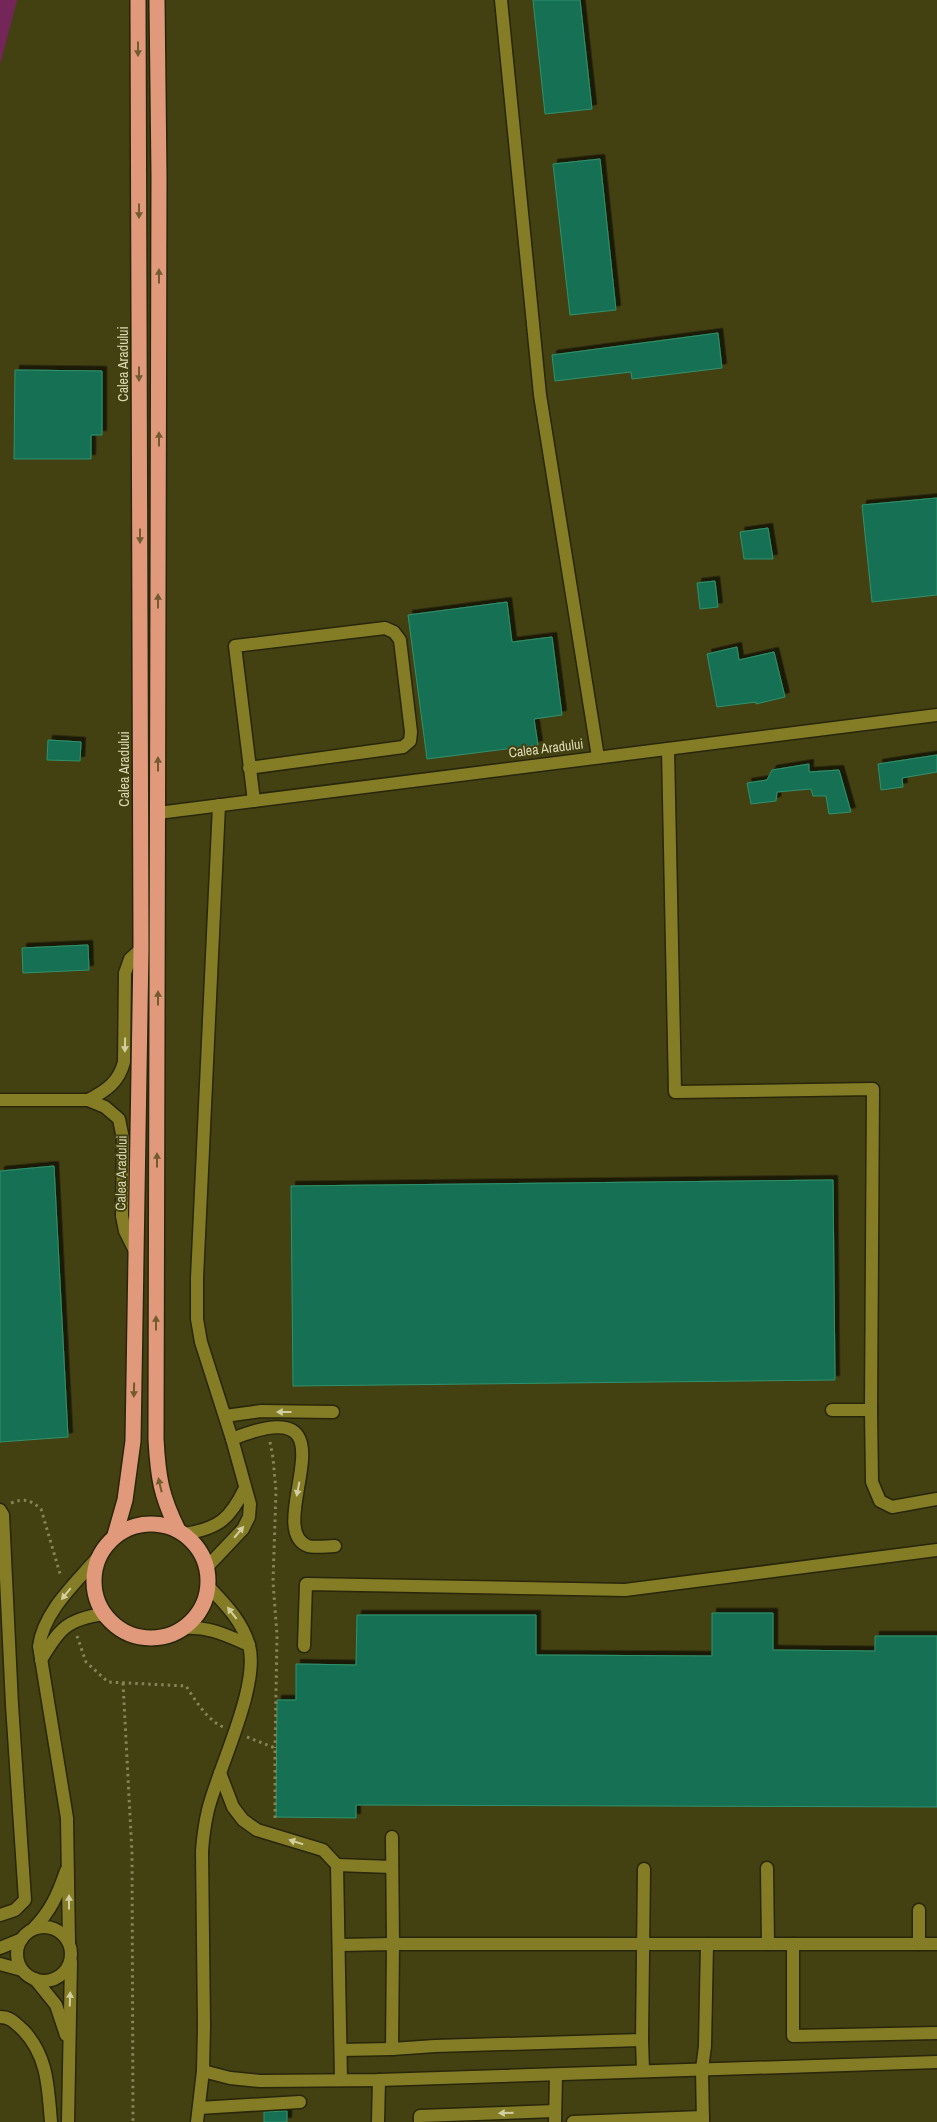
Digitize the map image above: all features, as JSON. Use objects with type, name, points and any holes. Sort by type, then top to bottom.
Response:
[{"type":"highway","name":"Calea Aradului","points":[[138,0],[141,949],[133,1441],[125,1500],[115,1535],[98,1558],[93,1584],[96,1598],[104,1614],[115,1626],[129,1634],[144,1638],[160,1638],[183,1628],[200,1610],[208,1586],[207,1567],[195,1543],[182,1532],[164,1503],[158,1474],[156,1439],[159,176],[157,0]]},
{"type":"highway","name":"Calea Aradului","points":[[115,1535],[129,1527],[146,1523],[162,1524],[182,1532]]},
{"type":"street","points":[[501,0],[540,395],[598,757]]},
{"type":"street","points":[[249,768],[403,747],[410,742],[411,732],[400,640],[394,632],[385,628],[235,646],[249,768],[254,801]]},
{"type":"street","name":"Calea Aradului","points":[[158,812],[937,715]]},
{"type":"street","points":[[668,749],[675,1092],[873,1089],[872,1482],[880,1501],[892,1507],[937,1499]]},
{"type":"street","points":[[207,1567],[246,1523],[250,1504],[232,1439],[201,1342],[197,1319],[197,1278],[219,805]]},
{"type":"street","points":[[88,1100],[104,1092],[122,1073],[124,1062],[126,973],[130,959],[141,949]]},
{"type":"street","points":[[0,1100],[88,1100],[105,1107],[119,1119],[122,1129],[122,1216],[125,1230],[136,1253]]},
{"type":"street","points":[[832,1410],[871,1410]]},
{"type":"street","points":[[225,1416],[261,1411],[333,1412]]},
{"type":"street","points":[[232,1439],[265,1427],[292,1431],[302,1441],[303,1462],[293,1526],[298,1537],[308,1546],[335,1546]]},
{"type":"street","points":[[182,1532],[205,1531],[220,1524],[237,1504],[245,1488]]},
{"type":"street","points":[[0,1915],[15,1910],[25,1900],[12,1705],[3,1508]]},
{"type":"street","points":[[304,1646],[306,1584],[625,1590],[937,1550]]},
{"type":"street","points":[[68,2122],[70,1949],[67,1818],[39,1646],[41,1631],[65,1594],[98,1558]]},
{"type":"street","points":[[197,2122],[203,2071],[202,1851],[208,1810],[250,1683],[252,1661],[249,1645],[242,1626],[208,1586]]},
{"type":"street","points":[[41,1660],[56,1634],[71,1622],[84,1617],[104,1614]]},
{"type":"street","points":[[183,1628],[198,1627],[221,1631],[249,1645]]},
{"type":"street","points":[[220,1773],[233,1807],[243,1820],[257,1830],[323,1850],[337,1865],[340,1945],[341,2080]]},
{"type":"street","points":[[392,1836],[392,2049]]},
{"type":"street","points":[[0,1948],[22,1938],[48,1914],[57,1898],[69,1861]]},
{"type":"street","points":[[337,1865],[392,1867]]},
{"type":"street","points":[[768,1868],[768,1944]]},
{"type":"street","points":[[643,2071],[644,1869]]},
{"type":"street","points":[[918,1910],[919,1944]]},
{"type":"street","points":[[33,1929],[44,1927],[54,1929],[63,1935],[70,1949],[69,1964],[64,1973],[50,1980],[35,1979]]},
{"type":"street","points":[[22,1938],[17,1954],[22,1970]]},
{"type":"street","points":[[573,2122],[703,2119],[702,2069],[706,2046],[706,1944]]},
{"type":"street","points":[[793,1944],[793,2036],[937,2033]]},
{"type":"street","points":[[340,1945],[937,1944]]},
{"type":"street","points":[[0,1964],[22,1970],[35,1979],[56,2005],[69,2044]]},
{"type":"street","points":[[0,2017],[12,2019],[35,2042],[46,2068],[51,2122]]},
{"type":"street","points":[[341,2050],[642,2040]]},
{"type":"street","points":[[203,2071],[230,2078],[260,2081],[379,2080],[937,2062]]},
{"type":"street","points":[[420,2122],[420,2116],[555,2116],[556,2075]]},
{"type":"street","points":[[378,2122],[379,2080]]},
{"type":"street","points":[[199,2108],[300,2102]]},
{"type":"path","points":[[265,1427],[274,1458],[276,1491],[273,1582],[278,1635],[275,1748]]},
{"type":"path","points":[[3,1508],[25,1500],[34,1502],[41,1510],[65,1594]]},
{"type":"path","points":[[71,1622],[86,1662],[108,1682]]},
{"type":"path","points":[[124,1682],[132,1854],[133,2122]]},
{"type":"shaded area","points":[[0,0],[17,0],[0,65]]},
{"type":"building","points":[[533,0],[580,0],[592,109],[545,114]]},
{"type":"building","points":[[600,159],[616,310],[570,315],[553,164]]},
{"type":"building","points":[[718,333],[722,368],[632,379],[631,372],[555,381],[552,355]]},
{"type":"building","points":[[15,370],[102,371],[102,435],[91,435],[91,459],[14,459]]},
{"type":"building","points":[[937,498],[937,595],[872,602],[862,505]]},
{"type":"building","points":[[768,528],[773,559],[744,559],[740,532]]},
{"type":"building","points":[[715,581],[718,607],[700,609],[697,583]]},
{"type":"building","points":[[507,602],[512,642],[552,637],[562,715],[534,719],[538,745],[427,759],[408,615]]},
{"type":"building","points":[[737,647],[739,660],[774,652],[785,697],[756,704],[756,702],[717,707],[707,654]]},
{"type":"building","points":[[48,740],[81,742],[80,761],[47,760]]},
{"type":"building","points":[[937,755],[937,772],[902,778],[903,787],[881,790],[878,764]]},
{"type":"building","points":[[809,764],[809,772],[839,770],[851,812],[829,814],[826,796],[813,796],[811,789],[777,792],[776,801],[751,804],[747,783],[767,780],[772,770]]},
{"type":"building","points":[[88,945],[89,970],[23,973],[22,948]]},
{"type":"building","points":[[54,1166],[68,1437],[0,1442],[0,1171]]},
{"type":"building","points":[[833,1180],[835,1380],[293,1386],[291,1186]]},
{"type":"building","points":[[712,1613],[773,1613],[773,1650],[875,1651],[875,1636],[937,1636],[937,1807],[356,1805],[356,1818],[276,1817],[277,1700],[296,1700],[296,1664],[356,1665],[357,1615],[536,1615],[536,1655],[712,1656]]},
{"type":"building","points":[[287,2111],[287,2122],[264,2122],[264,2112]]}]
